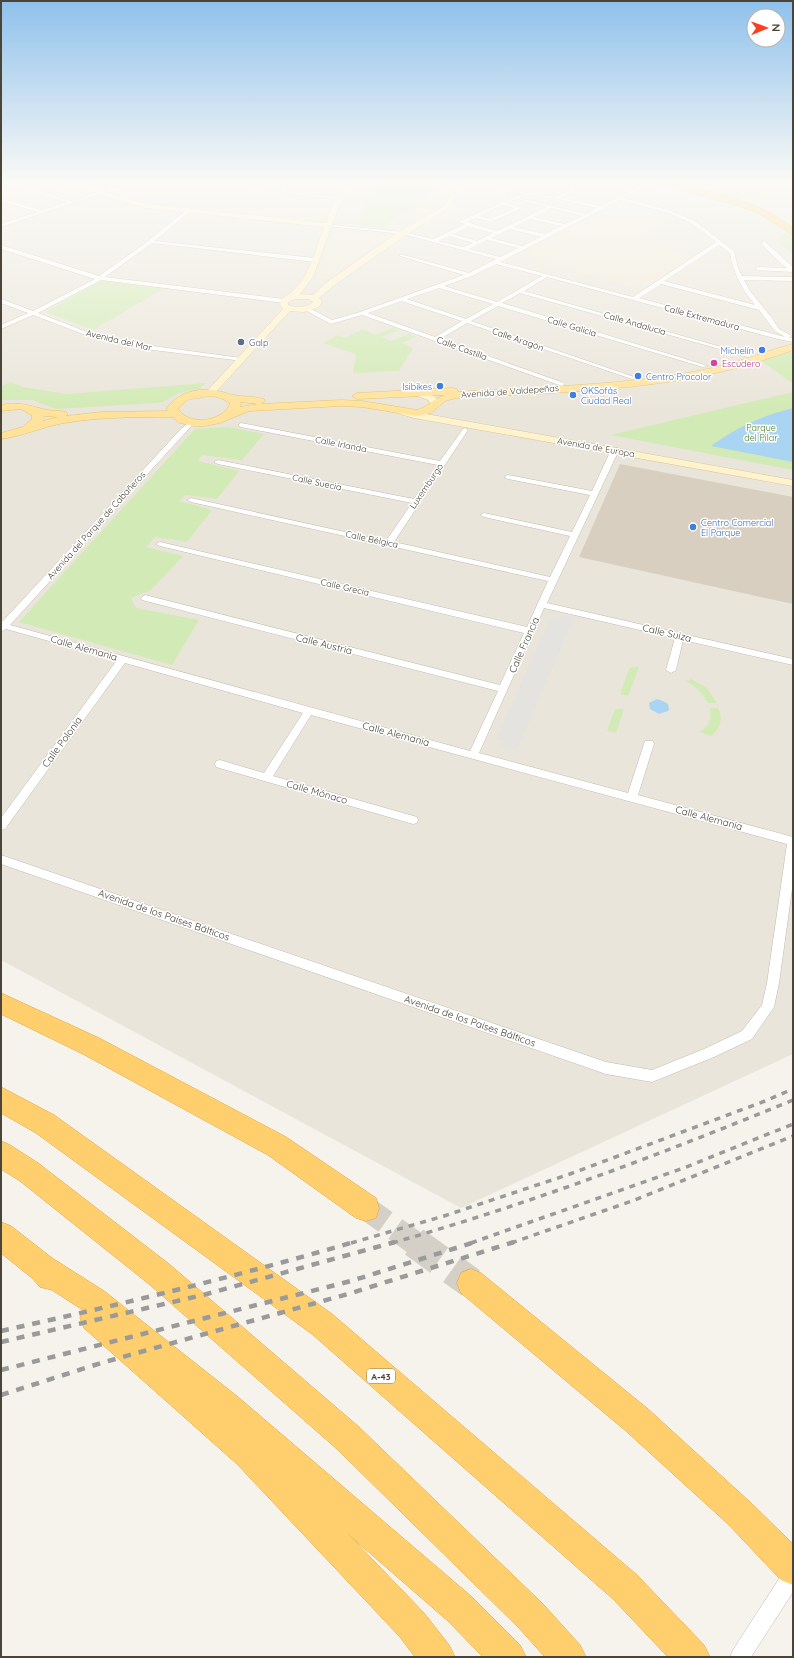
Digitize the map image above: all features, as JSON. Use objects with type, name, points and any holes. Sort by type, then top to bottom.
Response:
[{"type":"highway","points":[[1,1003],[91,1046],[277,1146],[366,1208]]},
{"type":"highway","name":"A-43","points":[[1,1100],[45,1124],[322,1324],[625,1587],[692,1657]]},
{"type":"highway","points":[[1,1154],[29,1172],[159,1274],[348,1438],[531,1616],[568,1657]]},
{"type":"highway","points":[[1,1236],[42,1268],[94,1301],[227,1408],[460,1609],[508,1657]]},
{"type":"highway","points":[[42,1268],[70,1297],[248,1453],[412,1625],[437,1657]]},
{"type":"highway","points":[[471,1282],[637,1420],[739,1513],[793,1568]]},
{"type":"main road","points":[[315,298],[330,284],[365,259]]},
{"type":"main road","points":[[210,393],[241,360],[294,296],[308,277],[315,260]]},
{"type":"main road","points":[[294,296],[315,298]]},
{"type":"main road","points":[[292,319],[304,309],[316,305],[318,301],[315,298]]},
{"type":"main road","points":[[286,304],[304,309]]},
{"type":"main road","name":"Avenida de Valdepeñas","points":[[793,340],[750,356],[705,366],[634,378],[562,384],[268,402],[252,401],[227,394],[210,393],[185,397],[177,413],[192,422],[207,422],[219,420],[247,408],[342,403],[362,404],[417,413],[427,411],[447,397],[456,395],[618,384],[675,377],[759,359],[793,347]]},
{"type":"main road","name":"Avenida de Europa","points":[[415,392],[431,398],[434,405],[442,414],[449,417],[793,480]]},
{"type":"main road","points":[[227,394],[236,404],[235,410],[230,415]]},
{"type":"main road","points":[[3,407],[22,406],[49,414],[143,410],[177,413]]},
{"type":"main road","points":[[31,427],[38,419],[38,414],[34,410]]},
{"type":"main road","name":"Avenida de Europa","points":[[400,411],[414,415],[793,483]]},
{"type":"main road","points":[[3,436],[31,427],[61,420],[177,413]]},
{"type":"street","points":[[40,259],[99,278],[286,304]]},
{"type":"street","points":[[1,327],[34,313],[99,278],[126,259]]},
{"type":"street","points":[[309,259],[315,260]]},
{"type":"street","points":[[414,259],[469,275]]},
{"type":"street","points":[[634,299],[694,259]]},
{"type":"street","points":[[733,259],[734,268],[747,292],[759,308],[770,319],[777,330],[793,340]]},
{"type":"street","points":[[779,259],[792,270]]},
{"type":"street","points":[[304,309],[331,322],[362,313],[469,275],[498,260]]},
{"type":"street","name":"Calle Extremadura","points":[[498,260],[546,276],[793,340]]},
{"type":"street","points":[[758,269],[792,270]]},
{"type":"street","points":[[435,339],[546,276]]},
{"type":"street","points":[[740,278],[793,279]]},
{"type":"street","points":[[660,282],[759,308]]},
{"type":"street","name":"Calle Galicia","points":[[439,286],[705,366]]},
{"type":"street","name":"Calle Andalucía","points":[[520,291],[750,356]]},
{"type":"street","name":"Calle Aragón","points":[[401,299],[634,378]]},
{"type":"street","name":"Avenida del Mar","points":[[1,301],[85,333],[153,348],[241,360]]},
{"type":"street","name":"Calle Castilla","points":[[362,313],[562,384]]},
{"type":"street","points":[[777,330],[777,337]]},
{"type":"street","name":"Avenida del Parque de Cabañeros","points":[[2,625],[177,413]]},
{"type":"street","name":"Avenida del Parque de Cabañeros","points":[[2,625],[192,422]]},
{"type":"street","name":"Calle Irlanda","points":[[241,425],[442,464]]},
{"type":"street","name":"Luxemburgo","points":[[389,543],[465,430]]},
{"type":"street","name":"Calle Francia","points":[[473,755],[553,580],[615,450]]},
{"type":"street","name":"Calle Suecia","points":[[218,462],[416,502]]},
{"type":"street","points":[[508,477],[594,494]]},
{"type":"street","name":"Calle Bélgica","points":[[191,500],[553,580]]},
{"type":"street","points":[[484,515],[574,535]]},
{"type":"street","name":"Calle Grecia","points":[[160,544],[530,631]]},
{"type":"street","name":"Calle Austria","points":[[145,598],[503,689]]},
{"type":"street","name":"Calle Suiza","points":[[542,605],[793,662]]},
{"type":"street","name":"Calle Alemania","points":[[2,625],[309,711],[793,841]]},
{"type":"street","points":[[671,670],[680,636]]},
{"type":"street","name":"Calle Polonia","points":[[1,826],[123,659]]},
{"type":"street","points":[[267,777],[309,711]]},
{"type":"street","points":[[632,798],[649,744]]},
{"type":"street","name":"Calle Mónaco","points":[[220,764],[413,820]]},
{"type":"street","name":"Avenida de los Países Bálticos","points":[[1,859],[606,1068],[652,1076],[709,1054],[747,1035],[768,1007],[773,982],[793,841]]},
{"type":"street","points":[[740,1657],[793,1575]]},
{"type":"shaded area","points":[[1,259],[793,259],[793,1054],[461,1208],[1,960]]},
{"type":"shaded area","points":[[324,259],[356,259],[328,279],[317,278]]},
{"type":"shaded area","points":[[544,259],[688,259],[642,289],[570,270],[572,268]]},
{"type":"shaded area","points":[[560,615],[574,618],[517,750],[501,746],[503,741],[496,739],[551,617],[558,619]]},
{"type":"green space","points":[[101,281],[163,289],[93,330],[46,312]]},
{"type":"green space","points":[[394,327],[399,330],[382,337],[391,341],[409,334],[416,337],[402,343],[413,348],[399,371],[353,373],[356,354],[323,343],[338,335],[345,338],[363,329],[375,335]]},
{"type":"green space","points":[[793,345],[793,384],[759,359]]},
{"type":"green space","points":[[11,382],[23,387],[67,394],[206,383],[199,389],[179,393],[163,402],[56,409],[33,400],[1,400],[1,386]]},
{"type":"green space","name":"Parque del Pilar","points":[[793,392],[793,470],[611,435]]},
{"type":"green space","points":[[227,427],[264,434],[242,460],[202,455],[198,461],[239,471],[217,499],[186,495],[179,501],[212,510],[187,542],[155,537],[146,547],[183,556],[151,590],[131,598],[136,608],[199,620],[172,665],[19,622],[195,429]]},
{"type":"green space","points":[[639,667],[628,696],[620,694],[629,669]]},
{"type":"green space","points":[[691,679],[706,687],[717,703],[708,703],[699,690],[686,681]]},
{"type":"green space","points":[[710,708],[718,708],[721,719],[719,726],[712,736],[699,732],[706,727],[709,722],[711,716]]},
{"type":"green space","points":[[615,709],[624,709],[616,733],[607,731]]},
{"type":"water","points":[[793,408],[793,462],[711,446],[750,423]]},
{"type":"water","points":[[657,699],[668,704],[668,711],[659,714],[650,709],[649,703]]},
{"type":"building","name":"Centro Comercial El Parque","points":[[620,464],[793,497],[793,604],[579,557]]},
{"type":"tunnel","points":[[366,1208],[415,1243]]},
{"type":"tunnel","points":[[414,1242],[471,1283]]},
{"type":"railway","points":[[351,1243],[444,1216],[570,1174],[765,1101],[793,1089]]},
{"type":"railway","points":[[392,1243],[545,1195],[645,1159],[793,1100]]},
{"type":"railway","points":[[471,1243],[689,1166],[793,1124]]},
{"type":"railway","points":[[513,1242],[632,1201],[793,1136]]},
{"type":"railway","points":[[1,1331],[178,1290],[354,1242]]},
{"type":"railway","points":[[1,1342],[203,1295],[395,1242]]},
{"type":"railway","points":[[1,1370],[351,1281],[475,1242]]},
{"type":"railway","points":[[1,1395],[101,1363],[348,1294],[513,1242]]},
{"type":"place","name":"Galp","points":[[241,342]]},
{"type":"place","name":"Michelín","points":[[762,350]]},
{"type":"place","name":"Escudero","points":[[714,363]]},
{"type":"place","name":"Centro Procolor","points":[[638,376]]},
{"type":"place","name":"Isibikes","points":[[440,386]]},
{"type":"place","name":"OKSofás Ciudad Real","points":[[573,395]]},
{"type":"place","name":"Centro Comercial El Parque","points":[[693,527]]}]
